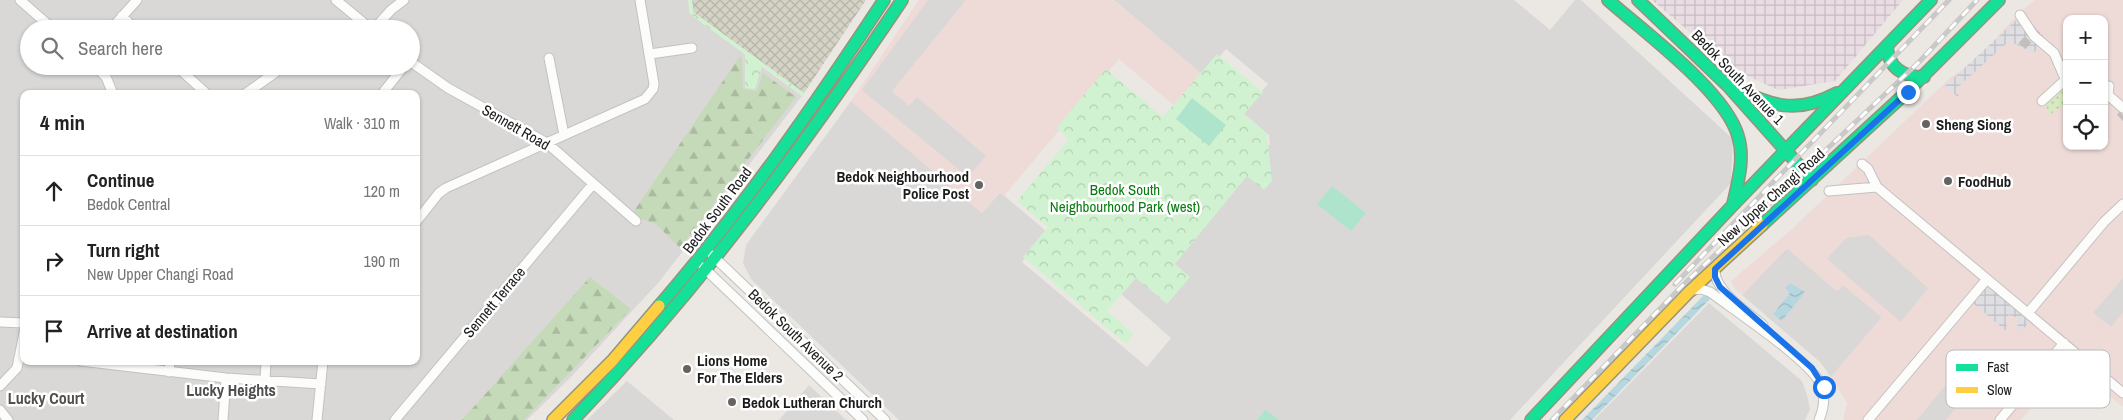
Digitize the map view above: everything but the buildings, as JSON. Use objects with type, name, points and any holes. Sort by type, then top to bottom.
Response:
[{"type":"main road","name":"Bedok South Road","points":[[553,420],[612,361],[697,262],[793,133],[884,0]]},
{"type":"main road","name":"Bedok South Road","points":[[573,420],[624,369],[708,272],[804,141],[902,0]]},
{"type":"main road","points":[[1608,0],[1698,82],[1720,106],[1735,128],[1741,159],[1733,205]]},
{"type":"main road","name":"Bedok South Avenue 1","points":[[1638,0],[1726,83],[1788,150],[1812,180]]},
{"type":"main road","name":"New Upper Changi Road","points":[[1531,420],[1675,270],[1733,205],[1931,0]]},
{"type":"main road","name":"New Upper Changi Road","points":[[1565,420],[1689,292],[1924,77],[1999,0]]},
{"type":"main road","points":[[1888,46],[1887,55],[1895,69],[1910,78],[1924,77]]},
{"type":"main road","points":[[1726,83],[1775,106],[1792,108],[1804,107],[1827,100],[1850,86]]},
{"type":"main road","points":[[793,133],[798,139],[804,141]]},
{"type":"street","points":[[20,0],[43,20]]},
{"type":"street","points":[[119,20],[137,0]]},
{"type":"street","points":[[336,0],[361,20]]},
{"type":"street","points":[[381,20],[404,0]]},
{"type":"street","points":[[420,217],[439,193],[446,188],[645,99],[650,94],[654,84],[640,0]]},
{"type":"street","points":[[2020,15],[2034,36],[2054,53],[2063,69]]},
{"type":"street","points":[[122,16],[126,20]]},
{"type":"street","points":[[650,54],[692,48]]},
{"type":"street","points":[[549,58],[564,135]]},
{"type":"street","name":"Sennett Road","points":[[420,68],[448,88],[547,143],[636,221]]},
{"type":"street","points":[[104,75],[111,90]]},
{"type":"street","points":[[186,75],[203,90]]},
{"type":"street","points":[[251,90],[272,75]]},
{"type":"street","points":[[385,90],[397,75]]},
{"type":"street","points":[[2042,101],[2063,84]]},
{"type":"street","points":[[2108,94],[2123,108]]},
{"type":"street","points":[[1862,164],[1868,169],[1877,187],[2071,350]]},
{"type":"street","name":"Sennett Terrace","points":[[394,420],[593,184]]},
{"type":"street","points":[[1829,191],[1877,187]]},
{"type":"street","points":[[2028,313],[2104,222],[2123,204]]},
{"type":"street","name":"Bedok South Avenue 2","points":[[707,249],[885,420]]},
{"type":"street","name":"Bedok South Avenue 2","points":[[697,262],[863,420]]},
{"type":"street","points":[[1715,269],[1715,277],[1720,287],[1820,376],[1826,398],[1820,420]]},
{"type":"street","points":[[1868,420],[1987,279]]},
{"type":"street","points":[[1689,292],[1700,289],[1710,292],[1783,347],[1813,373],[1820,384],[1823,394],[1823,408],[1820,420]]},
{"type":"street","points":[[0,322],[20,322]]},
{"type":"street","points":[[2059,350],[2064,344]]},
{"type":"street","points":[[0,386],[17,368],[20,361]]},
{"type":"street","points":[[113,365],[226,378],[321,384]]},
{"type":"street","points":[[169,372],[170,365]]},
{"type":"street","points":[[265,381],[266,365]]},
{"type":"street","points":[[317,420],[323,365]]},
{"type":"street","points":[[223,420],[226,378]]},
{"type":"street","points":[[2110,382],[2123,393]]},
{"type":"street","points":[[2000,420],[2010,408]]},
{"type":"street","points":[[0,410],[8,420]]},
{"type":"shaded area","points":[[0,0],[688,0],[690,14],[802,96],[659,282],[571,377],[527,420],[0,420]]},
{"type":"shaded area","points":[[692,0],[866,0],[804,93],[693,12]]},
{"type":"shaded area","points":[[919,0],[1114,0],[1204,76],[1177,108],[1119,59],[1004,196],[999,192],[982,213],[851,101]]},
{"type":"shaded area","points":[[928,0],[966,0],[892,91],[909,106],[917,97],[986,156],[968,177],[862,90]]},
{"type":"shaded area","points":[[1114,0],[1514,0],[1550,30],[1575,0],[1581,0],[1733,139],[1731,183],[1510,420],[899,420],[751,279],[743,263],[746,245],[851,101],[982,213],[1000,192],[1047,232],[1022,262],[1147,367],[1171,338],[1112,286],[1134,261],[1156,280],[1270,144],[1269,135],[1243,113],[1268,84],[1226,49],[1204,76]]},
{"type":"shaded area","points":[[1652,0],[1903,0],[1835,81],[1778,90],[1733,69]]},
{"type":"shaded area","points":[[2035,0],[2123,0],[2123,407],[2110,396],[2110,350],[1946,350],[1946,408],[2031,408],[2021,420],[1843,420],[1847,403],[1831,377],[1882,317],[1843,285],[1837,291],[1787,248],[1742,295],[1735,289],[1731,281],[1793,228],[1951,77],[1975,61],[2019,13]]},
{"type":"shaded area","points":[[2025,12],[2032,24],[2045,38],[2034,53],[2009,41],[1958,87],[1959,98],[1945,86]]},
{"type":"shaded area","points":[[1688,109],[1722,139],[1701,162],[1714,174],[1658,236],[1611,195]]},
{"type":"shaded area","points":[[1869,235],[1928,288],[1901,322],[1827,259],[1846,238]]},
{"type":"shaded area","points":[[1787,248],[1837,291],[1843,285],[1882,317],[1831,377],[1820,362],[1742,295]]},
{"type":"shaded area","points":[[2123,278],[2123,312],[2111,327],[2093,313]]},
{"type":"shaded area","points":[[1987,279],[2033,317],[2021,332],[2016,327],[2019,323],[2018,318],[2009,315],[2006,319],[2006,325],[2009,327],[2006,331],[1973,303],[1947,334],[1943,331]]},
{"type":"shaded area","points":[[1709,303],[1802,381],[1810,409],[1805,420],[1594,420]]},
{"type":"shaded area","points":[[627,381],[674,420],[587,420]]},
{"type":"shaded area","points":[[809,385],[846,420],[779,420]]},
{"type":"shaded area","points":[[1946,385],[1946,408],[1956,408],[1946,420],[1917,420]]},
{"type":"green space","points":[[688,0],[692,0],[693,12],[804,93],[802,96],[762,66],[755,89],[745,88],[745,54],[690,14]]},
{"type":"green space","name":"Bedok South Neighbourhood Park (west)","points":[[1217,54],[1263,92],[1244,114],[1267,134],[1272,181],[1264,190],[1247,176],[1175,264],[1190,277],[1167,304],[1136,278],[1107,311],[1134,334],[1126,344],[1023,257],[1048,227],[1017,201],[1069,139],[1056,128],[1106,69],[1163,117]]},
{"type":"green space","points":[[740,56],[742,58],[743,89],[757,91],[763,73],[796,97],[680,248],[656,224],[641,219],[634,211]]},
{"type":"green space","points":[[2063,86],[2063,107],[2055,110],[2050,116],[2045,103]]},
{"type":"green space","points":[[1192,98],[1226,125],[1209,146],[1176,119]]},
{"type":"green space","points":[[1332,186],[1366,213],[1351,231],[1317,204]]},
{"type":"green space","points":[[590,277],[631,309],[524,420],[462,420]]},
{"type":"green space","points":[[1266,410],[1279,420],[1257,420]]},
{"type":"water","points":[[1790,283],[1805,292],[1782,321],[1773,314],[1790,293],[1785,288]]},
{"type":"water","points":[[1705,294],[1710,299],[1592,420],[1582,420]]},
{"type":"tunnel","points":[[2022,46],[2037,30]]},
{"type":"tunnel","points":[[2120,118],[2123,115]]},
{"type":"railway","points":[[1675,284],[1949,0]]},
{"type":"railway","points":[[1552,420],[1683,285],[1919,62],[1977,0]]},
{"type":"traffic: fast","points":[[659,306],[690,270],[776,157],[884,0]]},
{"type":"traffic: fast","points":[[573,420],[663,321],[746,218],[826,110],[902,0]]},
{"type":"traffic: fast","points":[[1608,0],[1682,63],[1717,100],[1730,119],[1738,136],[1741,153],[1740,170],[1733,204]]},
{"type":"traffic: fast","points":[[1638,0],[1729,87],[1812,180]]},
{"type":"traffic: fast","points":[[1531,420],[1733,205],[1931,0]]},
{"type":"traffic: fast","points":[[1762,225],[1908,91],[1999,0]]},
{"type":"traffic: fast","points":[[1887,46],[1890,60],[1898,70],[1916,77],[1924,77]]},
{"type":"traffic: fast","points":[[1733,87],[1773,103],[1797,106],[1822,100],[1837,93]]},
{"type":"traffic: slow","points":[[1565,420],[1689,292],[1762,225]]},
{"type":"traffic: slow","points":[[553,420],[612,361],[659,306]]},
{"type":"place","name":"Sheng Siong","points":[[1926,124]]},
{"type":"place","name":"FoodHub","points":[[1948,181]]},
{"type":"place","name":"Bedok Neighbourhood Police Post","points":[[979,185]]},
{"type":"place","name":"Lions Home For The Elders","points":[[687,369]]},
{"type":"place","name":"Bedok Lutheran Church","points":[[732,402]]},
{"type":"district","name":"Lucky Heights","points":[[231,390]]},
{"type":"district","name":"Lucky Court","points":[[46,398]]},
{"type":"route","points":[[1824,387],[1820,376],[1812,368],[1716,283],[1715,269],[1908,92]]}]
